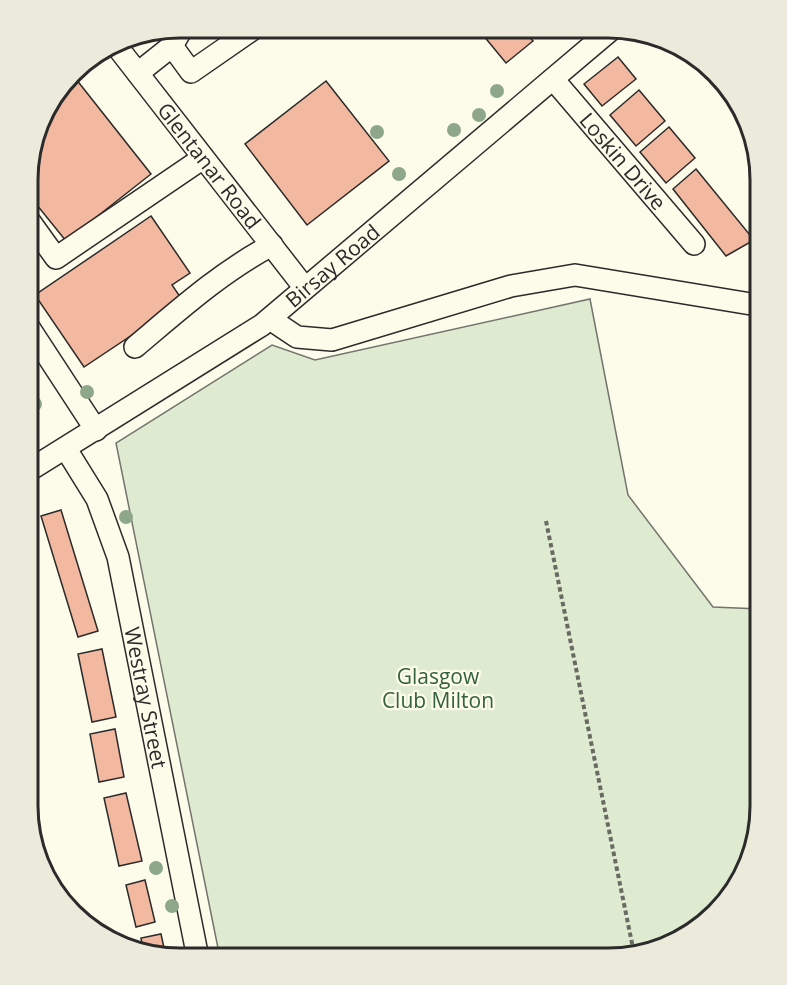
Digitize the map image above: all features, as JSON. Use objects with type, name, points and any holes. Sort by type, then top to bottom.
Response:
[{"type":"street","points":[[138,73],[172,46],[177,38]]},
{"type":"street","points":[[172,46],[190,72],[240,38]]},
{"type":"street","name":"Birsay Road","points":[[38,465],[270,319],[601,38]]},
{"type":"street","name":"Glentanar Road","points":[[120,51],[304,288]]},
{"type":"street","name":"Loskin Drive","points":[[553,79],[694,244]]},
{"type":"street","points":[[38,233],[56,258],[203,158]]},
{"type":"street","points":[[135,347],[204,290],[246,259],[272,245]]},
{"type":"street","points":[[270,319],[297,337],[332,340],[511,286],[575,275],[750,304]]},
{"type":"street","points":[[38,341],[96,430]]},
{"type":"street","name":"Westray Street","points":[[66,449],[97,499],[118,557],[196,947]]},
{"type":"path","points":[[546,521],[633,945]]},
{"type":"green space","name":"Glasgow Club Milton","points":[[590,299],[628,495],[713,607],[749,609],[749,814],[747,833],[735,868],[720,892],[694,918],[662,937],[635,945],[616,947],[218,947],[116,443],[272,345],[315,360]]},
{"type":"building","points":[[485,38],[530,38],[533,41],[506,63]]},
{"type":"building","points":[[618,57],[636,79],[602,106],[584,84]]},
{"type":"building","points":[[77,81],[151,174],[66,241],[38,206],[39,161],[48,125],[61,101]]},
{"type":"building","points":[[326,81],[389,161],[307,225],[245,144]]},
{"type":"building","points":[[639,90],[665,121],[636,146],[610,115]]},
{"type":"building","points":[[669,127],[695,158],[666,183],[640,152]]},
{"type":"building","points":[[696,169],[750,235],[750,242],[726,256],[673,189]]},
{"type":"building","points":[[151,216],[190,273],[172,285],[183,301],[84,367],[38,299],[38,293]]},
{"type":"building","points":[[61,510],[98,631],[78,637],[41,516]]},
{"type":"building","points":[[102,649],[116,717],[92,722],[78,654]]},
{"type":"building","points":[[115,729],[124,777],[99,782],[90,734]]},
{"type":"building","points":[[126,793],[142,861],[119,866],[104,798]]},
{"type":"building","points":[[145,880],[155,922],[136,927],[126,885]]},
{"type":"building","points":[[161,934],[164,946],[142,942],[141,938]]}]
